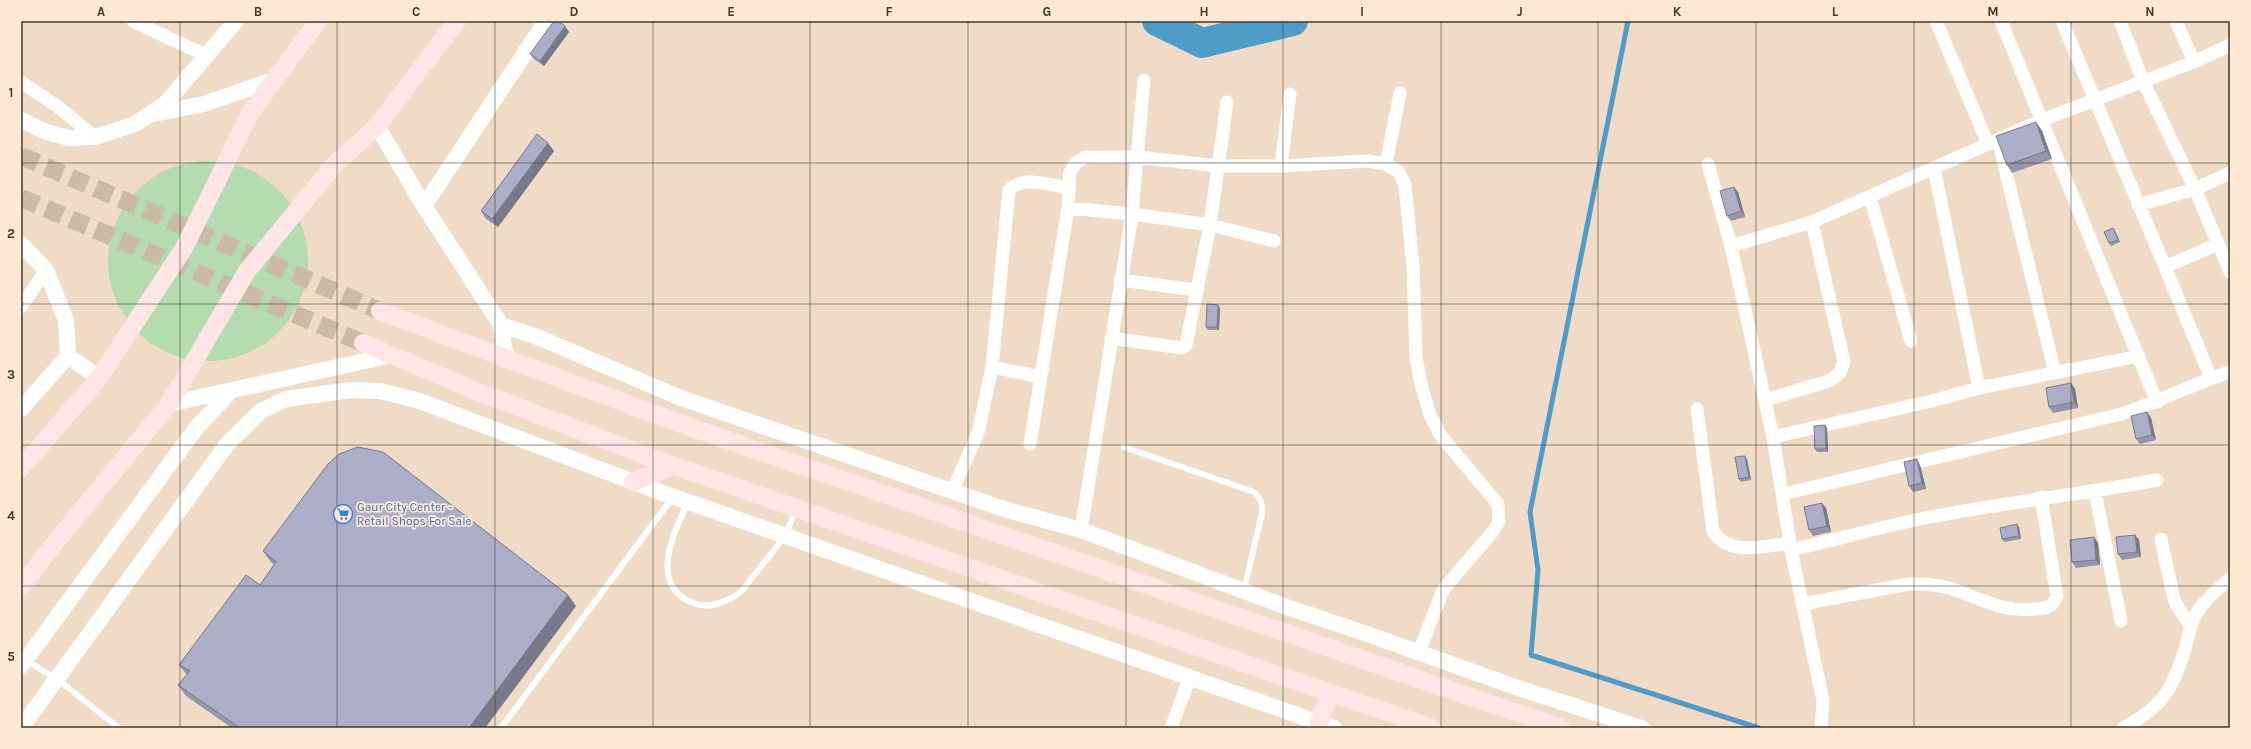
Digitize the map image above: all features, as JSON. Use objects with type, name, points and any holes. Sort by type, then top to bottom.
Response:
[{"type":"main road","points":[[21,468],[99,378],[184,248],[251,112],[318,21]]},
{"type":"main road","points":[[21,587],[49,550],[169,404],[247,271],[335,164],[377,126],[457,21]]},
{"type":"main road","points":[[380,311],[506,360],[682,424],[1554,726]]},
{"type":"main road","points":[[363,343],[481,393],[673,466],[1432,728]]},
{"type":"main road","points":[[633,482],[673,466]]},
{"type":"main road","points":[[1326,725],[1330,693]]},
{"type":"street","points":[[133,21],[207,56]]},
{"type":"street","points":[[21,120],[46,132],[69,138],[94,137],[135,124],[165,104],[236,21]]},
{"type":"street","points":[[424,206],[546,21]]},
{"type":"street","points":[[1936,21],[1993,142],[2055,373]]},
{"type":"street","points":[[2001,21],[2157,402]]},
{"type":"street","points":[[2062,21],[2211,378]]},
{"type":"street","points":[[2120,21],[2143,81],[2195,189],[2230,272]]},
{"type":"street","points":[[2176,21],[2194,62]]},
{"type":"street","points":[[1731,246],[1812,222],[2042,120],[2194,62],[2230,45]]},
{"type":"street","points":[[150,114],[204,104],[276,79]]},
{"type":"street","points":[[1082,530],[1120,280],[1132,214],[1144,80]]},
{"type":"street","points":[[21,82],[57,106],[94,137]]},
{"type":"street","points":[[1386,164],[1400,93]]},
{"type":"street","points":[[1281,166],[1290,94]]},
{"type":"street","points":[[1111,338],[1184,348],[1187,344],[1196,290],[1210,225],[1227,102]]},
{"type":"street","points":[[377,126],[424,206],[501,325],[506,360]]},
{"type":"street","points":[[1030,444],[1040,377],[1047,346],[1068,208],[1070,172],[1076,163],[1085,157],[1138,157],[1218,166],[1281,166],[1367,161],[1386,164],[1399,172],[1405,185],[1413,266],[1416,357],[1421,384],[1430,415],[1441,436],[1498,504],[1499,513],[1499,521],[1494,530],[1443,590],[1419,652]]},
{"type":"street","points":[[1708,164],[1731,246],[1773,437],[1790,547],[1822,695],[1822,724]]},
{"type":"street","points":[[1934,168],[1979,388]]},
{"type":"street","points":[[2138,205],[2195,189],[2230,172]]},
{"type":"street","points":[[952,492],[978,433],[992,368],[1009,190],[1015,184],[1024,182],[1069,188]]},
{"type":"street","points":[[1870,197],[1911,341]]},
{"type":"street","points":[[1068,208],[1132,214],[1210,225],[1274,241]]},
{"type":"street","points":[[1765,400],[1829,381],[1842,370],[1844,362],[1812,222]]},
{"type":"street","points":[[21,244],[46,270],[66,320],[68,356],[21,409]]},
{"type":"street","points":[[2164,267],[2218,244]]},
{"type":"street","points":[[21,307],[46,270]]},
{"type":"street","points":[[1120,280],[1196,290]]},
{"type":"street","points":[[501,325],[535,336],[681,398],[952,492],[1007,510],[1082,530],[1244,591],[1518,688],[1642,728]]},
{"type":"street","points":[[68,356],[99,378]]},
{"type":"street","points":[[169,404],[392,356]]},
{"type":"street","points":[[1773,437],[1932,401],[1979,388],[2139,356]]},
{"type":"street","points":[[992,368],[1040,377]]},
{"type":"street","points":[[1783,494],[2117,415],[2157,402],[2211,378],[2230,372]]},
{"type":"street","points":[[267,383],[286,399]]},
{"type":"street","points":[[21,728],[228,443],[261,411],[286,399],[351,390],[380,391],[417,400],[680,499],[1326,725]]},
{"type":"street","points":[[23,663],[198,427],[231,391]]},
{"type":"street","points":[[1696,409],[1713,531],[1719,541],[1729,546],[1745,548],[1790,547],[1920,519],[2041,497],[2095,492],[2157,480]]},
{"type":"street","points":[[2095,492],[2120,621]]},
{"type":"street","points":[[1802,604],[1909,584],[1927,584],[1948,588],[2010,610],[2049,608],[2055,603],[2057,596],[2041,497]]},
{"type":"street","points":[[2161,539],[2176,604],[2191,627]]},
{"type":"street","points":[[2123,728],[2144,717],[2166,697],[2180,665],[2191,627],[2202,605],[2230,578]]},
{"type":"street","points":[[1171,728],[1190,677]]},
{"type":"lane","points":[[1124,447],[1254,492],[1259,498],[1262,505],[1262,513],[1244,591]]},
{"type":"lane","points":[[680,499],[667,572],[670,583],[675,591],[690,602],[701,605],[710,605],[732,599],[741,592],[785,536],[796,508]]},
{"type":"lane","points":[[501,728],[680,499]]},
{"type":"lane","points":[[23,663],[57,679],[119,728]]},
{"type":"green space","points":[[208,161],[227,163],[255,173],[271,184],[285,198],[296,214],[300,223],[306,242],[308,261],[306,280],[296,308],[285,324],[271,338],[255,349],[246,353],[227,359],[208,361],[189,359],[161,349],[145,338],[131,324],[120,308],[116,299],[110,280],[108,261],[110,242],[120,214],[131,198],[145,184],[161,173],[170,169],[189,163]]},
{"type":"building","points":[[554,21],[558,21],[565,26],[540,61],[530,54]]},
{"type":"building","points":[[2036,122],[2046,151],[2007,165],[1996,136]]},
{"type":"building","points":[[537,134],[548,143],[492,219],[481,211]]},
{"type":"building","points":[[1734,187],[1741,211],[1727,216],[1720,191]]},
{"type":"building","points":[[2113,228],[2118,240],[2109,243],[2104,232]]},
{"type":"building","points":[[1207,304],[1218,305],[1217,327],[1206,327]]},
{"type":"building","points":[[2071,383],[2074,402],[2049,407],[2046,388]]},
{"type":"building","points":[[2147,412],[2152,435],[2136,439],[2131,416]]},
{"type":"building","points":[[1825,425],[1826,449],[1815,449],[1814,426]]},
{"type":"building","points":[[358,447],[383,452],[568,595],[469,728],[240,728],[178,685],[190,671],[179,665],[246,575],[260,585],[276,562],[263,551],[328,464],[339,454]]},
{"type":"building","points":[[1745,456],[1749,477],[1739,479],[1735,457]]},
{"type":"building","points":[[1917,459],[1922,483],[1909,486],[1904,462]]},
{"type":"building","points":[[1822,503],[1827,526],[1809,530],[1804,507]]},
{"type":"building","points":[[2017,524],[2019,536],[2002,539],[2000,528]]},
{"type":"building","points":[[2135,535],[2137,552],[2118,554],[2116,537]]},
{"type":"building","points":[[2094,537],[2096,560],[2072,562],[2070,540]]},
{"type":"waterway","points":[[1157,21],[1202,43],[1293,21]]},
{"type":"waterway","points":[[1628,21],[1530,512],[1538,570],[1531,655],[1759,728]]},
{"type":"tunnel","points":[[21,156],[380,311]]},
{"type":"tunnel","points":[[21,198],[363,343]]},
{"type":"place","name":"Gaur City Center - Retail Shops For Sale","points":[[343,514]]}]
